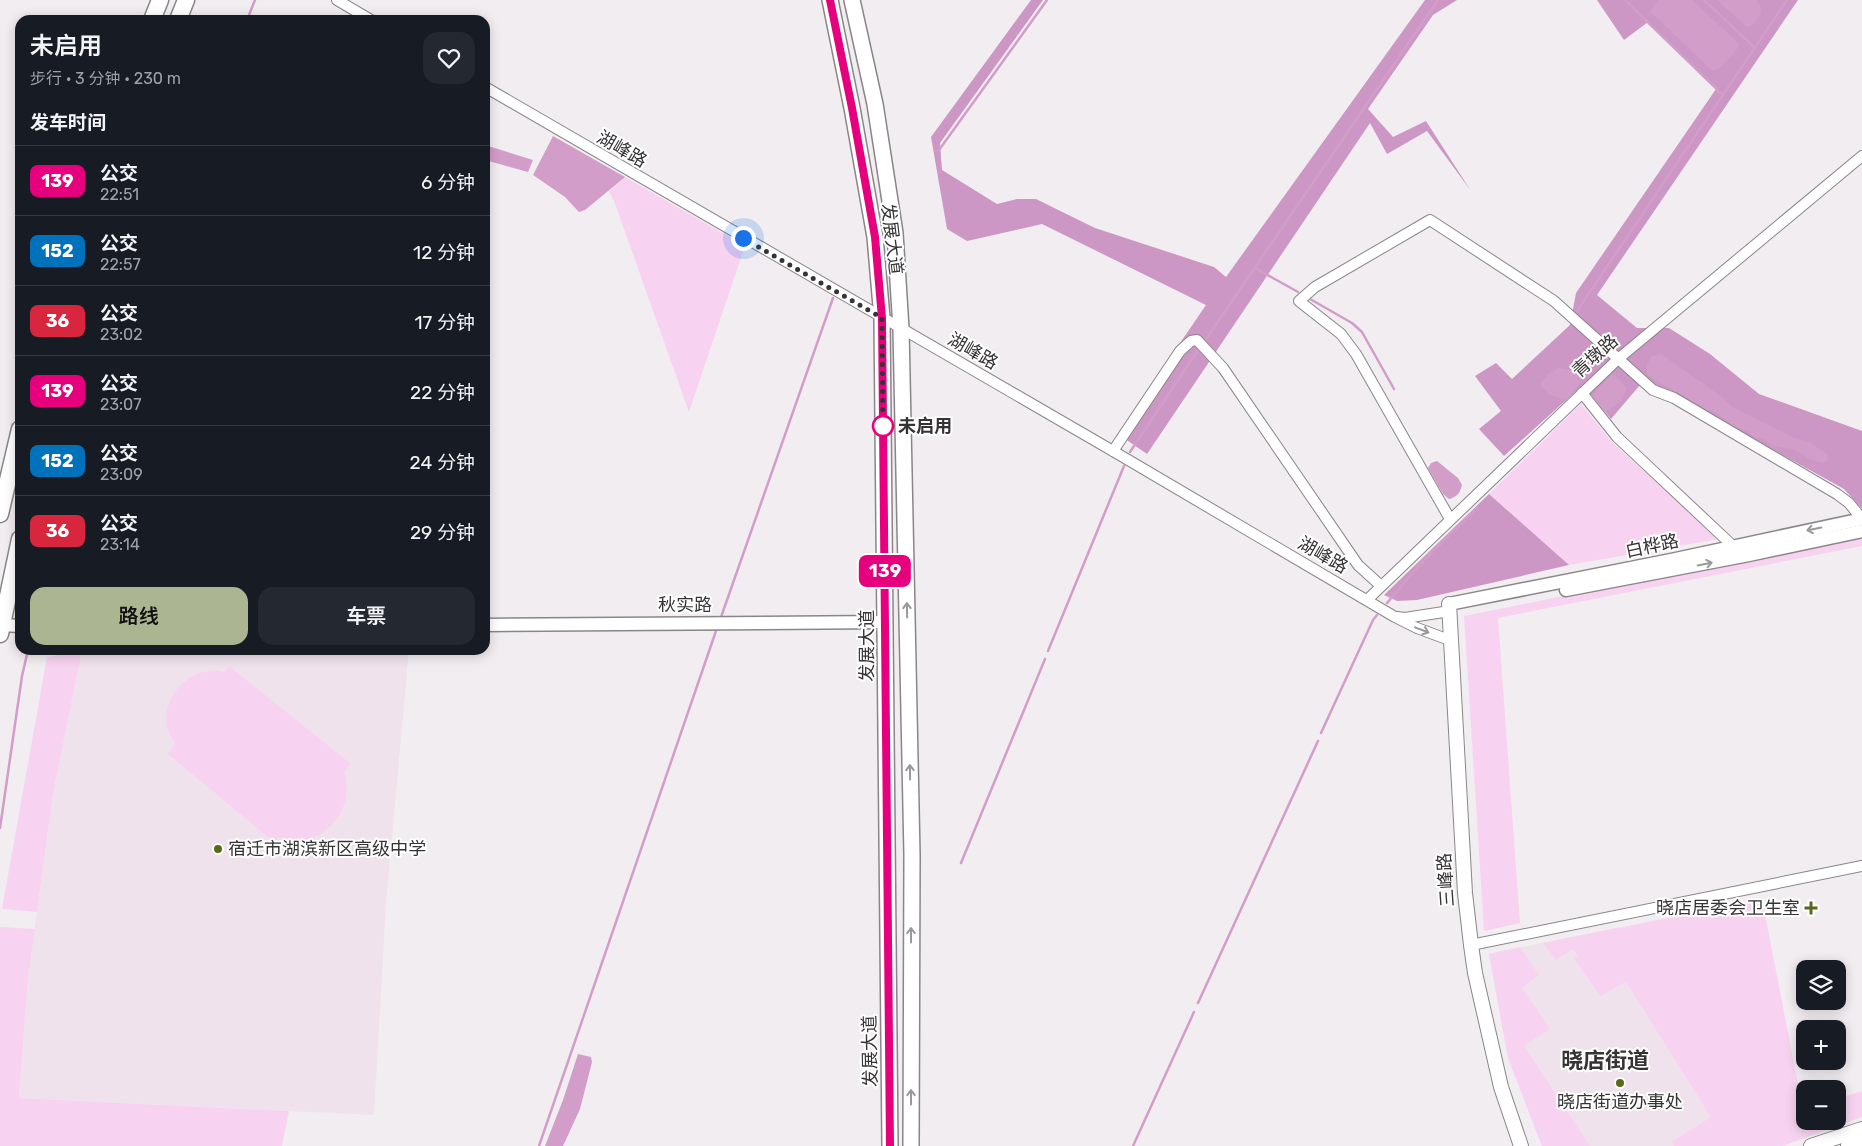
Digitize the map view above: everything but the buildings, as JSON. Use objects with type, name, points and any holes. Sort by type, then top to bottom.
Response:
[{"type":"highway","points":[[154,15],[160,0]]},
{"type":"highway","points":[[180,15],[186,0]]},
{"type":"highway","points":[[0,514],[15,450]]},
{"type":"highway","points":[[1,629],[15,562]]},
{"type":"main road","name":"发展大道","points":[[830,0],[875,237],[882,318],[890,1146]]},
{"type":"main road","name":"发展大道","points":[[852,0],[875,104],[895,233],[901,329],[912,855],[911,1146]]},
{"type":"main road","name":"三峰路","points":[[1450,608],[1465,893],[1471,945],[1477,983],[1501,1087],[1521,1146]]},
{"type":"main road","points":[[1811,1146],[1862,1129]]},
{"type":"main road","points":[[1848,1146],[1862,1141]]},
{"type":"street","points":[[337,0],[362,15]]},
{"type":"street","name":"湖峰路","points":[[490,90],[1113,451],[1395,617],[1417,628],[1452,641]]},
{"type":"street","name":"青墩路","points":[[1367,600],[1618,359],[1862,156]]},
{"type":"street","points":[[1450,519],[1356,354],[1340,334],[1299,300],[1315,286],[1430,220],[1554,301],[1653,390],[1674,398],[1837,494],[1850,503],[1862,519]]},
{"type":"street","points":[[1113,451],[1180,351],[1191,341],[1197,340],[1223,368],[1358,565],[1380,586]]},
{"type":"street","points":[[1582,393],[1617,437],[1734,547]]},
{"type":"street","name":"白桦路","points":[[1450,608],[1862,519]]},
{"type":"street","name":"白桦路","points":[[1450,608],[1749,555],[1862,531]]},
{"type":"street","points":[[1395,617],[1405,618],[1450,608]]},
{"type":"street","name":"秋实路","points":[[490,625],[886,622]]},
{"type":"street","points":[[1,629],[15,627]]},
{"type":"street","points":[[1471,945],[1862,866]]},
{"type":"shaded area","points":[[1031,0],[1043,0],[940,143],[942,170],[997,204],[1017,199],[1036,199],[1095,228],[1214,267],[1226,277],[1425,0],[1457,0],[1433,15],[1368,109],[1393,137],[1426,121],[1471,191],[1427,131],[1387,154],[1370,123],[1147,454],[1118,434],[1206,305],[1042,224],[967,241],[947,229],[931,137]]},
{"type":"shaded area","points":[[1597,0],[1798,0],[1597,295],[1637,328],[1669,328],[1710,354],[1759,394],[1862,431],[1862,509],[1844,489],[1651,382],[1644,374],[1640,385],[1611,419],[1583,385],[1504,456],[1479,429],[1501,411],[1475,376],[1496,363],[1512,379],[1570,325],[1576,293],[1716,89],[1648,22],[1624,40]]},
{"type":"shaded area","points":[[1658,0],[1692,0],[1739,44],[1738,48],[1720,68],[1712,71],[1650,11]]},
{"type":"shaded area","points":[[1717,0],[1756,0],[1761,7],[1761,11],[1757,20],[1747,27]]},
{"type":"shaded area","points":[[553,136],[625,177],[585,210],[579,212],[565,197],[533,175]]},
{"type":"shaded area","points":[[490,147],[533,160],[528,172],[490,161]]},
{"type":"shaded area","points":[[625,177],[745,246],[689,412],[609,191]]},
{"type":"shaded area","points":[[1661,354],[1722,397],[1732,407],[1794,438],[1811,443],[1827,454],[1828,460],[1822,463],[1809,459],[1792,449],[1772,446],[1764,439],[1755,438],[1747,431],[1735,428],[1717,413],[1707,410],[1649,376],[1646,368],[1649,361],[1652,356]]},
{"type":"shaded area","points":[[1559,368],[1573,371],[1581,381],[1568,399],[1552,395],[1545,391],[1540,384],[1548,374]]},
{"type":"shaded area","points":[[1611,375],[1615,375],[1627,388],[1619,403],[1604,411],[1593,397],[1598,388]]},
{"type":"shaded area","points":[[1581,404],[1613,443],[1719,539],[1569,565],[1489,494]]},
{"type":"shaded area","points":[[1437,461],[1458,478],[1462,485],[1458,494],[1452,498],[1449,499],[1443,494],[1428,468],[1431,463]]},
{"type":"shaded area","points":[[1489,494],[1569,565],[1417,600],[1397,601],[1384,595]]},
{"type":"shaded area","points":[[1862,536],[1862,546],[1498,618],[1520,923],[1484,931],[1464,616]]},
{"type":"shaded area","name":"宿迁市湖滨新区高级中学","points":[[81,655],[409,655],[386,903],[374,1115],[19,1098],[28,979],[53,794]]},
{"type":"shaded area","points":[[81,655],[53,794],[37,912],[2,909],[47,657]]},
{"type":"shaded area","points":[[229,666],[351,764],[344,772],[346,794],[340,815],[325,831],[316,836],[294,841],[279,837],[274,842],[168,754],[175,744],[169,733],[166,715],[174,693],[191,677],[212,671],[224,672]]},
{"type":"shaded area","points":[[1762,899],[1797,1080],[1796,1130],[1827,1130],[1783,1146],[1674,1146],[1672,1142],[1711,1117],[1626,982],[1600,996],[1574,958],[1578,956],[1573,949],[1556,960],[1543,943]]},
{"type":"shaded area","points":[[0,927],[35,929],[28,979],[19,1098],[289,1111],[282,1146],[0,1146]]},
{"type":"shaded area","name":"晓店街道办事处","points":[[1620,927],[1747,1146],[1542,1146],[1508,1058],[1489,954]]},
{"type":"shaded area","points":[[1520,947],[1539,975],[1522,988],[1550,1029],[1524,1046],[1590,1146],[1542,1146],[1508,1058],[1489,954]]},
{"type":"shaded area","points":[[578,1054],[591,1057],[592,1062],[580,1109],[563,1146],[545,1146],[563,1100]]},
{"type":"shaded area","points":[[1862,1091],[1862,1117],[1846,1123],[1846,1096]]},
{"type":"waterway","points":[[249,15],[255,0]]},
{"type":"waterway","points":[[939,150],[1047,0]]},
{"type":"waterway","points":[[1206,339],[1438,0]]},
{"type":"waterway","points":[[1625,0],[1723,95]]},
{"type":"waterway","points":[[1704,0],[1755,48]]},
{"type":"waterway","points":[[1577,311],[1787,0]]},
{"type":"waterway","points":[[1255,268],[1298,292]]},
{"type":"waterway","points":[[720,620],[833,298]]},
{"type":"waterway","points":[[1310,299],[1352,323],[1362,332],[1394,389]]},
{"type":"waterway","points":[[1130,452],[1198,350]]},
{"type":"waterway","points":[[1048,651],[1124,466]]},
{"type":"waterway","points":[[1387,603],[1420,564],[1477,508]]},
{"type":"waterway","points":[[1321,733],[1377,615]]},
{"type":"waterway","points":[[539,1146],[717,628]]},
{"type":"waterway","points":[[0,828],[22,676],[27,655]]},
{"type":"waterway","points":[[961,863],[1045,659]]},
{"type":"waterway","points":[[1198,1003],[1318,741]]},
{"type":"waterway","points":[[1133,1146],[1194,1012]]},
{"type":"bus line","name":"139","points":[[830,0],[875,237],[882,318],[890,1146]]},
{"type":"place","name":"未启用","points":[[883,426]]},
{"type":"place","name":"宿迁市湖滨新区高级中学","points":[[218,849]]},
{"type":"place","name":"晓店居委会卫生室","points":[[1811,908]]},
{"type":"place","name":"晓店街道办事处","points":[[1620,1083]]},
{"type":"district","name":"晓店街道","points":[[1605,1060]]},
{"type":"route","points":[[743,238],[882,318],[883,432],[883,426]]}]
